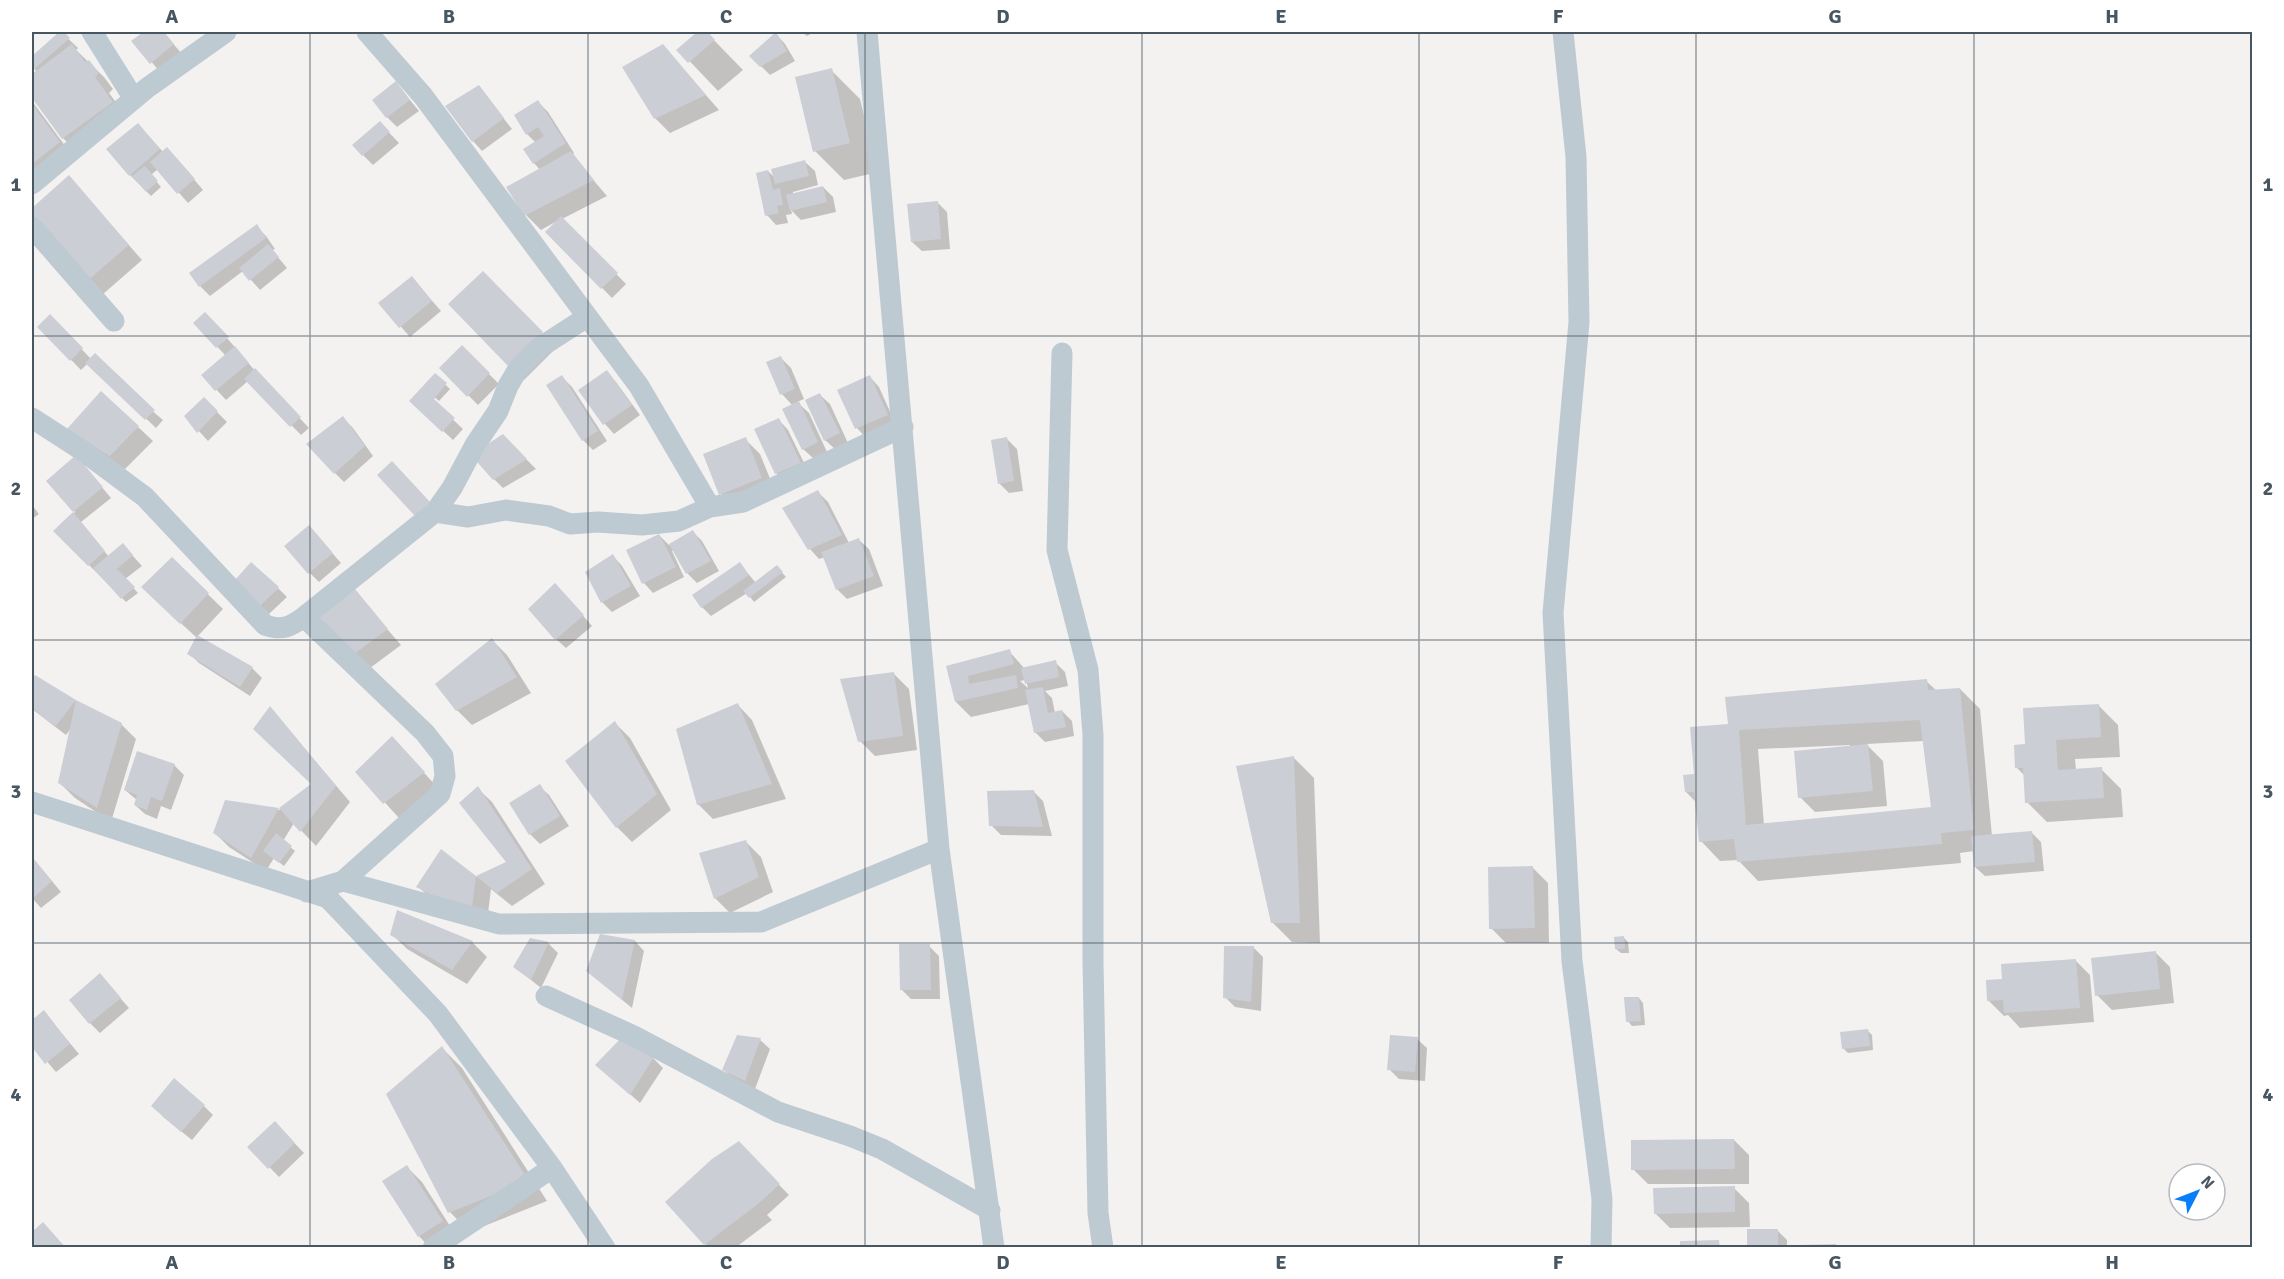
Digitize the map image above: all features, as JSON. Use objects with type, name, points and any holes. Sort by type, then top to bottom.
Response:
[{"type":"street","points":[[92,32],[134,99]]},
{"type":"street","points":[[32,184],[134,99],[226,32]]},
{"type":"street","points":[[367,32],[423,96],[639,386],[710,507]]},
{"type":"street","points":[[867,32],[939,849],[994,1248]]},
{"type":"street","points":[[1563,32],[1576,157],[1579,322],[1553,613],[1572,961],[1602,1199],[1601,1248]]},
{"type":"street","points":[[32,227],[114,321]]},
{"type":"street","points":[[32,418],[84,451],[145,497],[265,625],[276,629],[288,628],[435,512],[453,488],[475,445],[498,411],[518,369],[539,348],[587,317]]},
{"type":"street","points":[[1062,353],[1057,550],[1088,670],[1093,735],[1098,1213],[1102,1248]]},
{"type":"street","points":[[435,512],[468,517],[506,510],[542,515],[570,524],[598,522],[666,524],[680,521],[710,507],[743,502],[903,427]]},
{"type":"street","points":[[304,617],[425,733],[443,756],[445,776],[440,794],[343,880],[307,892]]},
{"type":"street","points":[[32,802],[328,898],[438,1014],[552,1168],[604,1248]]},
{"type":"street","points":[[343,880],[499,924],[761,922],[939,849]]},
{"type":"street","points":[[546,996],[634,1036],[778,1112],[882,1149],[990,1210]]},
{"type":"street","points":[[433,1248],[552,1168]]},
{"type":"building","points":[[59,32],[64,32],[70,38],[33,70],[32,56]]},
{"type":"building","points":[[143,32],[164,32],[174,44],[150,64],[131,41]]},
{"type":"building","points":[[697,32],[708,32],[715,40],[688,63],[676,50]]},
{"type":"building","points":[[776,32],[787,51],[760,67],[749,56]]},
{"type":"building","points":[[72,44],[85,62],[89,60],[99,73],[95,77],[113,102],[62,139],[32,98],[32,74]]},
{"type":"building","points":[[663,44],[706,95],[654,119],[622,67]]},
{"type":"building","points":[[832,68],[850,143],[813,152],[795,77]]},
{"type":"building","points":[[396,81],[410,100],[386,118],[372,100]]},
{"type":"building","points":[[479,85],[504,118],[472,142],[445,106]]},
{"type":"building","points":[[538,100],[566,143],[533,164],[523,149],[544,136],[538,127],[526,135],[514,115]]},
{"type":"building","points":[[32,104],[60,142],[32,164]]},
{"type":"building","points":[[380,121],[390,132],[362,156],[352,145]]},
{"type":"building","points":[[138,123],[160,149],[129,176],[106,149]]},
{"type":"building","points":[[167,147],[195,179],[177,194],[150,162]]},
{"type":"building","points":[[571,151],[594,180],[524,216],[506,187]]},
{"type":"building","points":[[805,160],[809,176],[775,184],[771,169]]},
{"type":"building","points":[[145,166],[158,181],[146,192],[132,176]]},
{"type":"building","points":[[768,170],[773,190],[780,188],[783,205],[777,206],[779,213],[765,216],[756,173]]},
{"type":"building","points":[[69,175],[129,245],[86,282],[32,218],[32,208]]},
{"type":"building","points":[[823,186],[827,202],[790,211],[786,195]]},
{"type":"building","points":[[938,201],[941,239],[911,242],[907,204]]},
{"type":"building","points":[[561,216],[618,273],[601,289],[545,232]]},
{"type":"building","points":[[257,224],[266,238],[199,287],[189,273]]},
{"type":"building","points":[[268,244],[279,257],[249,281],[239,268]]},
{"type":"building","points":[[483,271],[543,332],[508,366],[448,304]]},
{"type":"building","points":[[412,276],[432,301],[399,328],[378,303]]},
{"type":"building","points":[[205,312],[229,337],[216,348],[193,323]]},
{"type":"building","points":[[50,314],[83,348],[70,361],[37,327]]},
{"type":"building","points":[[462,345],[490,373],[467,397],[439,368]]},
{"type":"building","points":[[235,346],[249,363],[215,391],[201,375]]},
{"type":"building","points":[[95,353],[155,410],[145,420],[85,363]]},
{"type":"building","points":[[781,356],[795,389],[780,395],[766,362]]},
{"type":"building","points":[[255,368],[301,417],[290,427],[244,379]]},
{"type":"building","points":[[607,370],[632,405],[603,425],[578,390]]},
{"type":"building","points":[[435,373],[447,383],[434,399],[455,418],[442,432],[409,401]]},
{"type":"building","points":[[562,375],[598,431],[582,441],[546,385]]},
{"type":"building","points":[[870,375],[888,415],[855,429],[837,390]]},
{"type":"building","points":[[101,391],[139,426],[110,456],[66,430]]},
{"type":"building","points":[[820,393],[840,433],[824,441],[805,400]]},
{"type":"building","points":[[204,397],[218,411],[197,433],[184,416]]},
{"type":"building","points":[[799,401],[818,442],[802,450],[782,409]]},
{"type":"building","points":[[343,416],[365,446],[334,474],[306,444]]},
{"type":"building","points":[[779,418],[801,463],[775,474],[754,429]]},
{"type":"building","points":[[503,434],[527,459],[493,480],[471,455]]},
{"type":"building","points":[[746,437],[762,478],[719,495],[703,454]]},
{"type":"building","points":[[1007,437],[1014,481],[998,484],[991,440]]},
{"type":"building","points":[[76,455],[103,487],[73,512],[46,481]]},
{"type":"building","points":[[392,461],[430,502],[415,516],[377,475]]},
{"type":"building","points":[[818,490],[842,535],[808,550],[782,508]]},
{"type":"building","points":[[73,512],[105,551],[88,566],[53,531]]},
{"type":"building","points":[[309,525],[333,553],[308,574],[284,546]]},
{"type":"building","points":[[693,530],[711,561],[686,574],[669,544]]},
{"type":"building","points":[[659,534],[676,567],[642,584],[626,550]]},
{"type":"building","points":[[859,538],[874,576],[836,590],[821,552]]},
{"type":"building","points":[[123,543],[133,555],[117,569],[135,587],[121,599],[93,568]]},
{"type":"building","points":[[613,554],[631,586],[601,603],[585,572]]},
{"type":"building","points":[[172,557],[209,593],[180,624],[141,587]]},
{"type":"building","points":[[251,562],[279,587],[259,606],[235,580]]},
{"type":"building","points":[[740,562],[749,575],[701,608],[692,595]]},
{"type":"building","points":[[777,565],[783,572],[749,598],[743,591]]},
{"type":"building","points":[[555,583],[584,615],[555,640],[528,609]]},
{"type":"building","points":[[355,589],[388,629],[354,654],[317,616]]},
{"type":"building","points":[[197,635],[253,667],[240,687],[187,654]]},
{"type":"building","points":[[492,638],[517,677],[456,711],[435,684]]},
{"type":"building","points":[[1010,649],[1014,664],[968,676],[969,684],[1016,675],[1018,688],[955,702],[946,666]]},
{"type":"building","points":[[1056,660],[1059,677],[1025,684],[1021,668]]},
{"type":"building","points":[[894,672],[903,736],[858,742],[840,679]]},
{"type":"building","points":[[35,675],[76,700],[55,727],[32,708],[32,678]]},
{"type":"building","points":[[1927,679],[1928,690],[1960,688],[1974,830],[1941,833],[1942,844],[1737,862],[1734,839],[1699,842],[1694,792],[1685,792],[1683,775],[1694,774],[1690,727],[1728,724],[1725,697]],"holes":[[[1920,720],[1931,807],[1746,825],[1739,730]]]},
{"type":"building","points":[[1043,687],[1048,713],[1062,710],[1066,727],[1034,733],[1025,690]]},
{"type":"building","points":[[76,700],[122,723],[97,808],[58,783]]},
{"type":"building","points":[[738,703],[772,784],[697,805],[676,729]]},
{"type":"building","points":[[2099,704],[2101,737],[2056,740],[2058,770],[2102,767],[2104,798],[2025,803],[2023,768],[2015,768],[2014,745],[2025,744],[2023,708]]},
{"type":"building","points":[[270,706],[336,786],[300,832],[279,808],[311,784],[253,729]]},
{"type":"building","points":[[615,721],[657,794],[616,828],[565,761]]},
{"type":"building","points":[[392,736],[425,772],[383,804],[355,772]]},
{"type":"building","points":[[1868,744],[1873,791],[1798,798],[1794,751]]},
{"type":"building","points":[[137,751],[175,764],[162,801],[151,797],[147,810],[134,805],[137,795],[124,790]]},
{"type":"building","points":[[1294,756],[1300,923],[1271,923],[1236,766]]},
{"type":"building","points":[[540,784],[560,816],[529,835],[509,803]]},
{"type":"building","points":[[478,786],[532,869],[497,893],[476,876],[506,862],[459,803]]},
{"type":"building","points":[[1034,790],[1043,827],[989,826],[987,791]]},
{"type":"building","points":[[225,800],[279,808],[251,858],[213,833]]},
{"type":"building","points":[[2032,831],[2035,862],[1974,867],[1971,836]]},
{"type":"building","points":[[276,833],[292,846],[279,863],[263,851]]},
{"type":"building","points":[[746,840],[759,877],[714,899],[699,853]]},
{"type":"building","points":[[441,849],[476,876],[471,915],[416,887]]},
{"type":"building","points":[[32,857],[52,881],[32,899]]},
{"type":"building","points":[[1533,866],[1535,928],[1489,929],[1488,867]]},
{"type":"building","points":[[397,910],[473,941],[452,970],[390,935]]},
{"type":"building","points":[[600,934],[635,940],[622,1000],[586,971]]},
{"type":"building","points":[[1624,936],[1625,949],[1615,949],[1614,937]]},
{"type":"building","points":[[530,938],[549,942],[531,980],[513,967]]},
{"type":"building","points":[[899,944],[930,944],[931,990],[900,990]]},
{"type":"building","points":[[1224,946],[1254,946],[1251,1002],[1223,998]]},
{"type":"building","points":[[2156,951],[2160,989],[2095,996],[2091,958]]},
{"type":"building","points":[[2076,959],[2080,1008],[2004,1013],[2003,1000],[1987,1001],[1986,980],[2002,979],[2001,964]]},
{"type":"building","points":[[100,973],[121,998],[89,1024],[69,1000]]},
{"type":"building","points":[[1624,997],[1639,997],[1641,1021],[1626,1022]]},
{"type":"building","points":[[44,1010],[70,1044],[45,1064],[32,1047],[32,1020]]},
{"type":"building","points":[[1868,1029],[1870,1046],[1842,1049],[1840,1032]]},
{"type":"building","points":[[624,1035],[654,1057],[630,1095],[595,1065]]},
{"type":"building","points":[[737,1035],[761,1038],[745,1081],[722,1070]]},
{"type":"building","points":[[1390,1035],[1418,1037],[1415,1072],[1387,1070]]},
{"type":"building","points":[[442,1046],[529,1181],[448,1213],[386,1094]]},
{"type":"building","points":[[174,1078],[205,1105],[181,1132],[151,1106]]},
{"type":"building","points":[[275,1121],[295,1143],[268,1169],[247,1147]]},
{"type":"building","points":[[1734,1139],[1735,1169],[1631,1170],[1631,1140]]},
{"type":"building","points":[[739,1141],[780,1184],[758,1204],[704,1245],[665,1202],[712,1159]]},
{"type":"building","points":[[407,1165],[443,1221],[418,1237],[382,1181]]},
{"type":"building","points":[[1735,1186],[1735,1212],[1654,1214],[1653,1188]]},
{"type":"building","points":[[43,1222],[66,1248],[32,1248],[32,1232]]},
{"type":"building","points":[[1747,1229],[1778,1229],[1778,1248],[1747,1248]]},
{"type":"building","points":[[1719,1240],[1720,1248],[1680,1248],[1680,1241]]},
{"type":"building","points":[[1836,1244],[1836,1248],[1797,1248],[1797,1245]]}]
